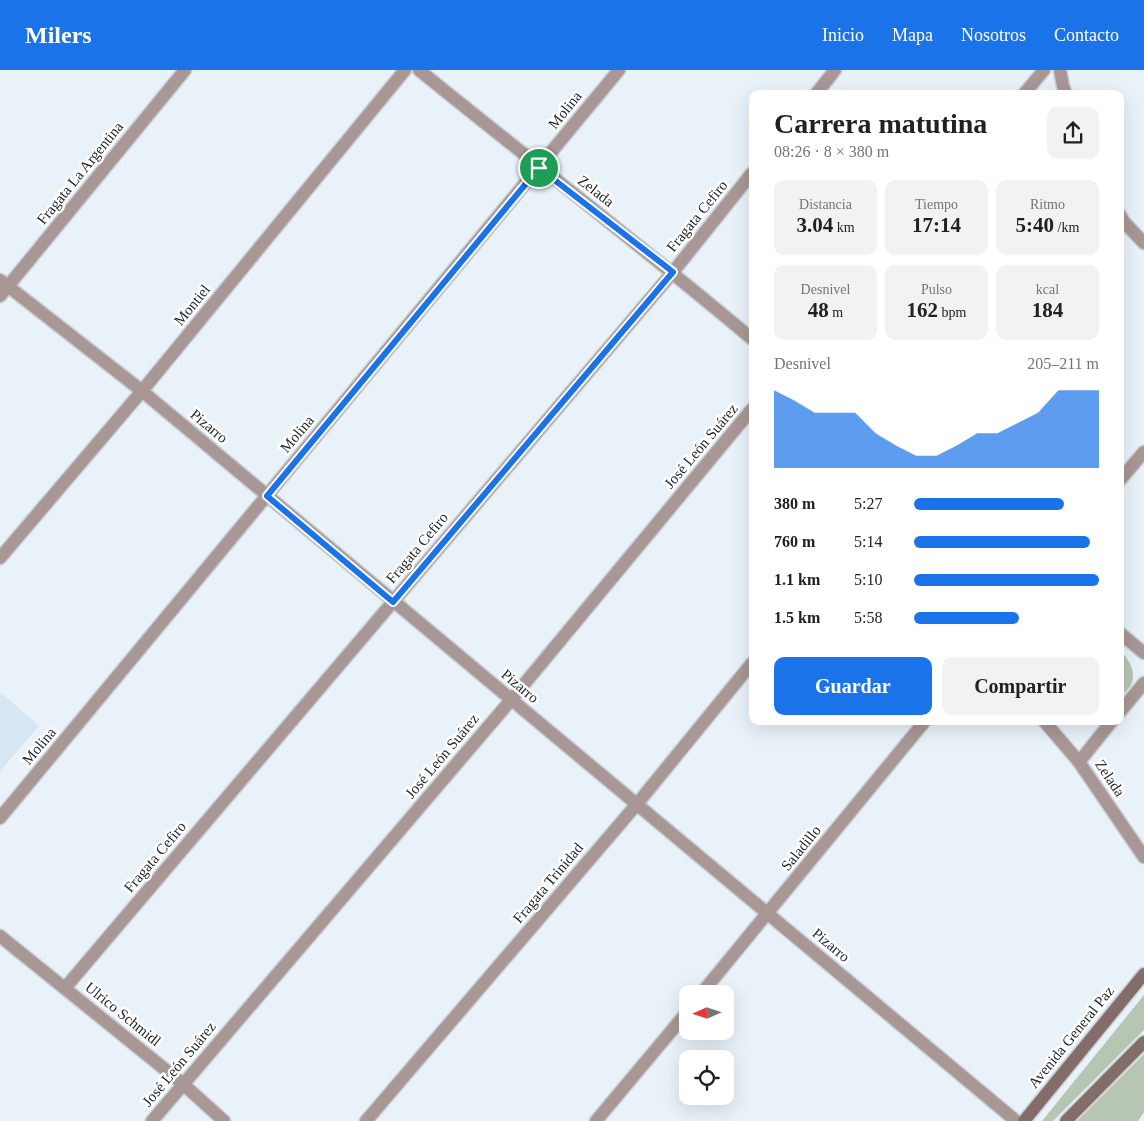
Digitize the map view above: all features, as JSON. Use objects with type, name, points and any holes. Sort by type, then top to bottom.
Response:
[{"type":"street","name":"Fragata La Argentina","points":[[3,287],[185,70]]},
{"type":"street","name":"Montiel","points":[[0,558],[142,391],[405,70]]},
{"type":"street","name":"Zelada","points":[[419,70],[539,168],[673,272],[749,336]]},
{"type":"street","name":"Molina","points":[[0,818],[619,70]]},
{"type":"street","points":[[819,90],[835,70]]},
{"type":"street","points":[[1027,90],[1044,70]]},
{"type":"street","points":[[1060,70],[1064,90]]},
{"type":"street","name":"Fragata Cefiro","points":[[65,988],[673,272],[749,177]]},
{"type":"street","points":[[1124,224],[1144,243]]},
{"type":"street","name":"Pizarro","points":[[3,287],[142,391],[1016,1121]]},
{"type":"street","name":"José León Suárez","points":[[152,1121],[511,700],[749,413]]},
{"type":"street","points":[[1124,475],[1144,452]]},
{"type":"street","points":[[1124,636],[1144,653]]},
{"type":"street","name":"Fragata Trinidad","points":[[366,1121],[637,804],[749,667]]},
{"type":"street","points":[[1124,707],[1144,683]]},
{"type":"street","name":"Saladillo","points":[[709,985],[922,725]]},
{"type":"street","name":"Zelada","points":[[1047,725],[1079,762],[1144,857]]},
{"type":"street","points":[[1079,762],[1109,725]]},
{"type":"street","name":"Ulrico Schmidl","points":[[0,936],[183,1084],[224,1121]]},
{"type":"street","name":"Avenida General Paz","points":[[1024,1121],[1144,974]]},
{"type":"street","points":[[596,1121],[679,1021]]},
{"type":"street","points":[[1066,1121],[1144,1042]]},
{"type":"shaded area","points":[[0,692],[39,726],[0,771]]},
{"type":"green space","points":[[1124,656],[1133,671],[1133,680],[1124,694]]},
{"type":"green space","points":[[1144,995],[1144,1030],[1053,1121],[1042,1121]]},
{"type":"green space","points":[[1144,1054],[1144,1112],[1138,1121],[1077,1121]]},
{"type":"route","points":[[539,168],[673,272],[393,602],[267,496],[539,168]]}]
